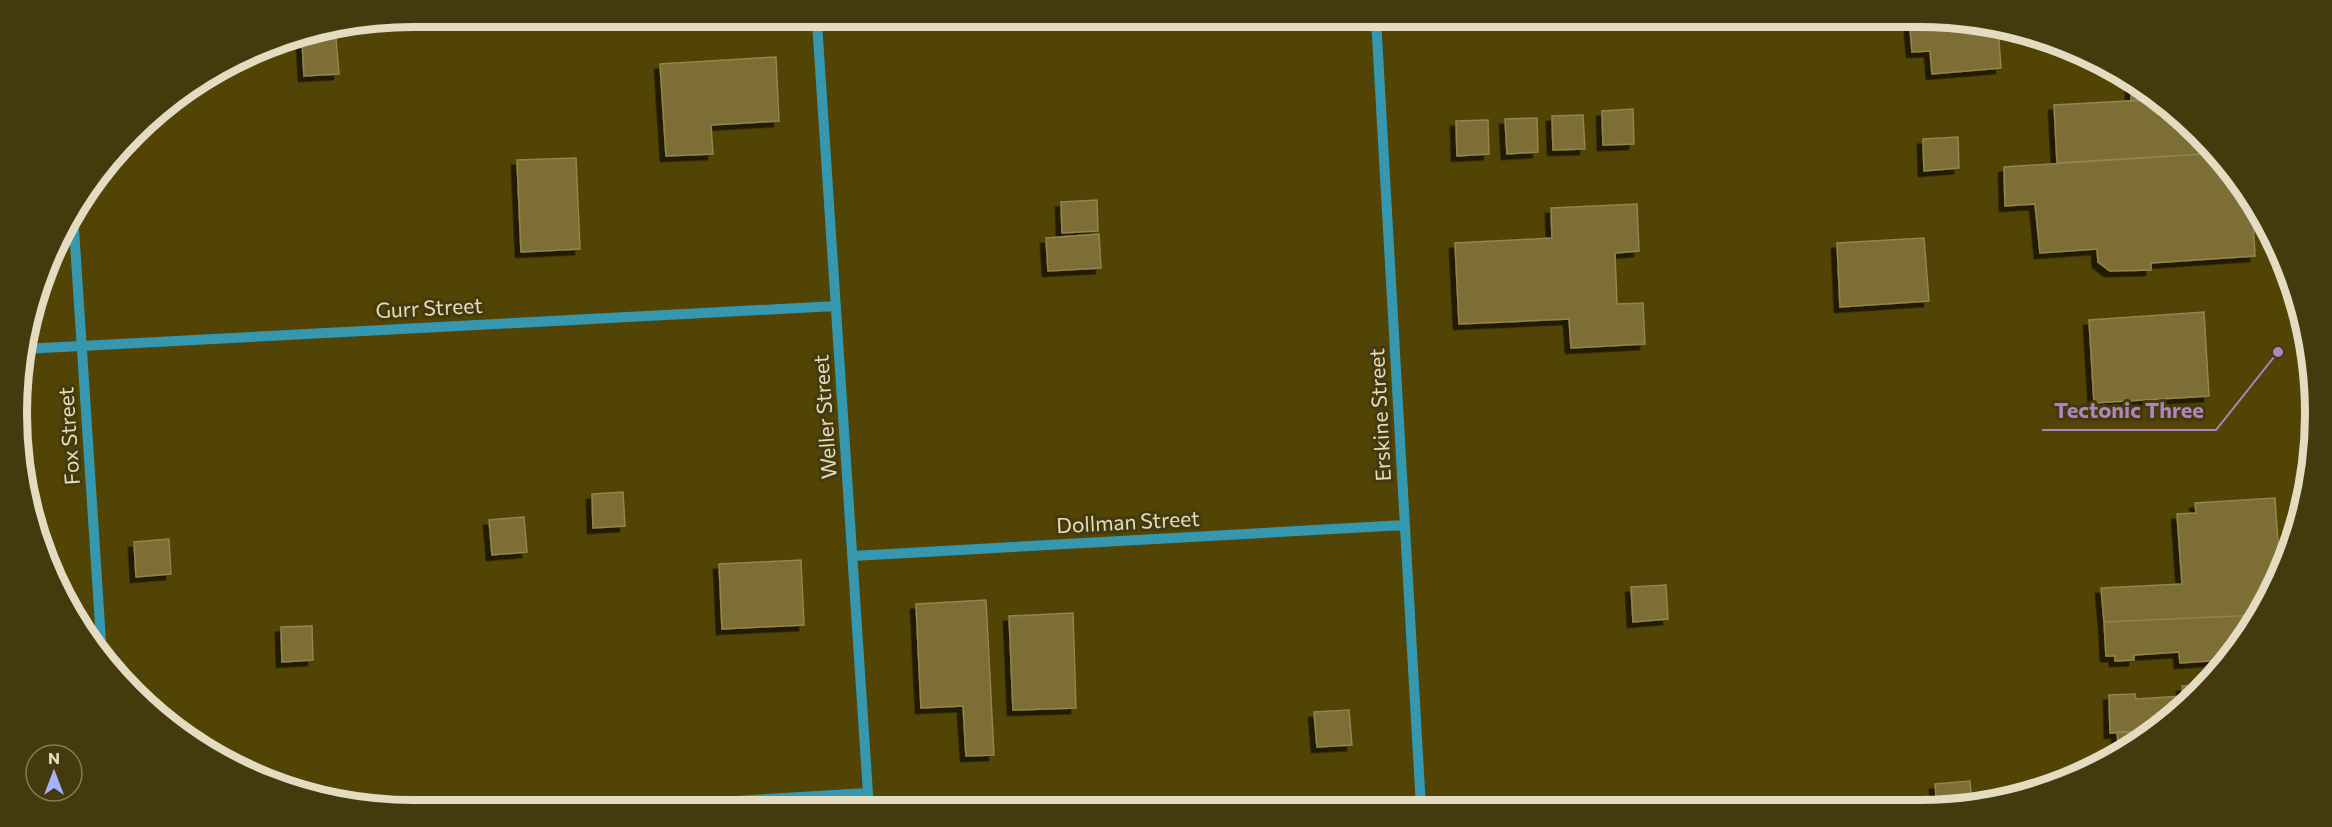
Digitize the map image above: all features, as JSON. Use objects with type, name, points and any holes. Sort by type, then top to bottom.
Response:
[{"type":"street","name":"Weller Street","points":[[817,27],[868,800]]},
{"type":"street","name":"Erskine Street","points":[[1376,27],[1421,800]]},
{"type":"street","name":"Fox Street","points":[[74,230],[101,641]]},
{"type":"street","name":"Gurr Street","points":[[32,348],[836,306]]},
{"type":"street","name":"Dollman Street","points":[[853,556],[1405,525]]},
{"type":"street","points":[[751,800],[868,793]]},
{"type":"building","points":[[1910,27],[1969,30],[1994,34],[1999,35],[2001,68],[1932,74],[1930,51],[1912,52]]},
{"type":"building","points":[[336,38],[339,74],[304,76],[302,44]]},
{"type":"building","points":[[776,57],[779,121],[711,125],[713,154],[666,156],[660,64]]},
{"type":"building","points":[[2131,91],[2144,100],[2131,101]]},
{"type":"building","points":[[2144,100],[2173,123],[2204,154],[2057,163],[2054,105]]},
{"type":"building","points":[[1633,109],[1634,144],[1603,145],[1602,111]]},
{"type":"building","points":[[1583,115],[1585,149],[1553,150],[1552,116]]},
{"type":"building","points":[[1537,118],[1538,152],[1507,154],[1505,119]]},
{"type":"building","points":[[1488,120],[1489,154],[1457,156],[1456,121]]},
{"type":"building","points":[[1958,137],[1959,168],[1924,171],[1923,139]]},
{"type":"building","points":[[2204,154],[2225,178],[2253,220],[2255,256],[2151,263],[2151,270],[2110,271],[2098,262],[2097,249],[2040,253],[2035,204],[2005,206],[2004,167]]},
{"type":"building","points":[[576,158],[580,249],[521,252],[517,160]]},
{"type":"building","points":[[1097,200],[1098,231],[1062,233],[1061,202]]},
{"type":"building","points":[[1637,204],[1639,251],[1615,253],[1617,304],[1643,303],[1645,344],[1571,348],[1569,319],[1459,324],[1455,243],[1552,238],[1551,208]]},
{"type":"building","points":[[1099,234],[1101,268],[1048,271],[1046,238]]},
{"type":"building","points":[[1924,238],[1929,301],[1840,307],[1837,243]]},
{"type":"building","points":[[2204,312],[2209,396],[2094,403],[2089,320]]},
{"type":"building","points":[[623,492],[625,526],[593,528],[592,494]]},
{"type":"building","points":[[2275,498],[2279,553],[2248,616],[2104,622],[2101,588],[2182,584],[2177,514],[2196,513],[2195,503]]},
{"type":"building","points":[[524,517],[527,552],[492,555],[489,520]]},
{"type":"building","points":[[169,539],[171,574],[136,577],[134,542]]},
{"type":"building","points":[[801,560],[804,625],[722,629],[719,564]]},
{"type":"building","points":[[1666,585],[1668,619],[1633,622],[1631,587]]},
{"type":"building","points":[[986,600],[994,755],[966,756],[963,706],[921,708],[916,604]]},
{"type":"building","points":[[1073,613],[1076,708],[1013,710],[1009,616]]},
{"type":"building","points":[[2248,616],[2215,661],[2180,663],[2179,652],[2134,655],[2134,660],[2115,661],[2115,656],[2106,656],[2104,622]]},
{"type":"building","points":[[312,626],[313,660],[282,662],[281,627]]},
{"type":"building","points":[[2193,685],[2183,695],[2182,686]]},
{"type":"building","points":[[2135,694],[2136,699],[2182,696],[2138,732],[2110,733],[2109,695]]},
{"type":"building","points":[[1349,710],[1352,745],[1317,747],[1314,712]]},
{"type":"building","points":[[2138,731],[2118,744],[2117,732]]},
{"type":"building","points":[[1970,781],[1971,797],[1936,799],[1935,784]]},
{"type":"place","name":"Tectonic Three","points":[[2278,352]]}]
